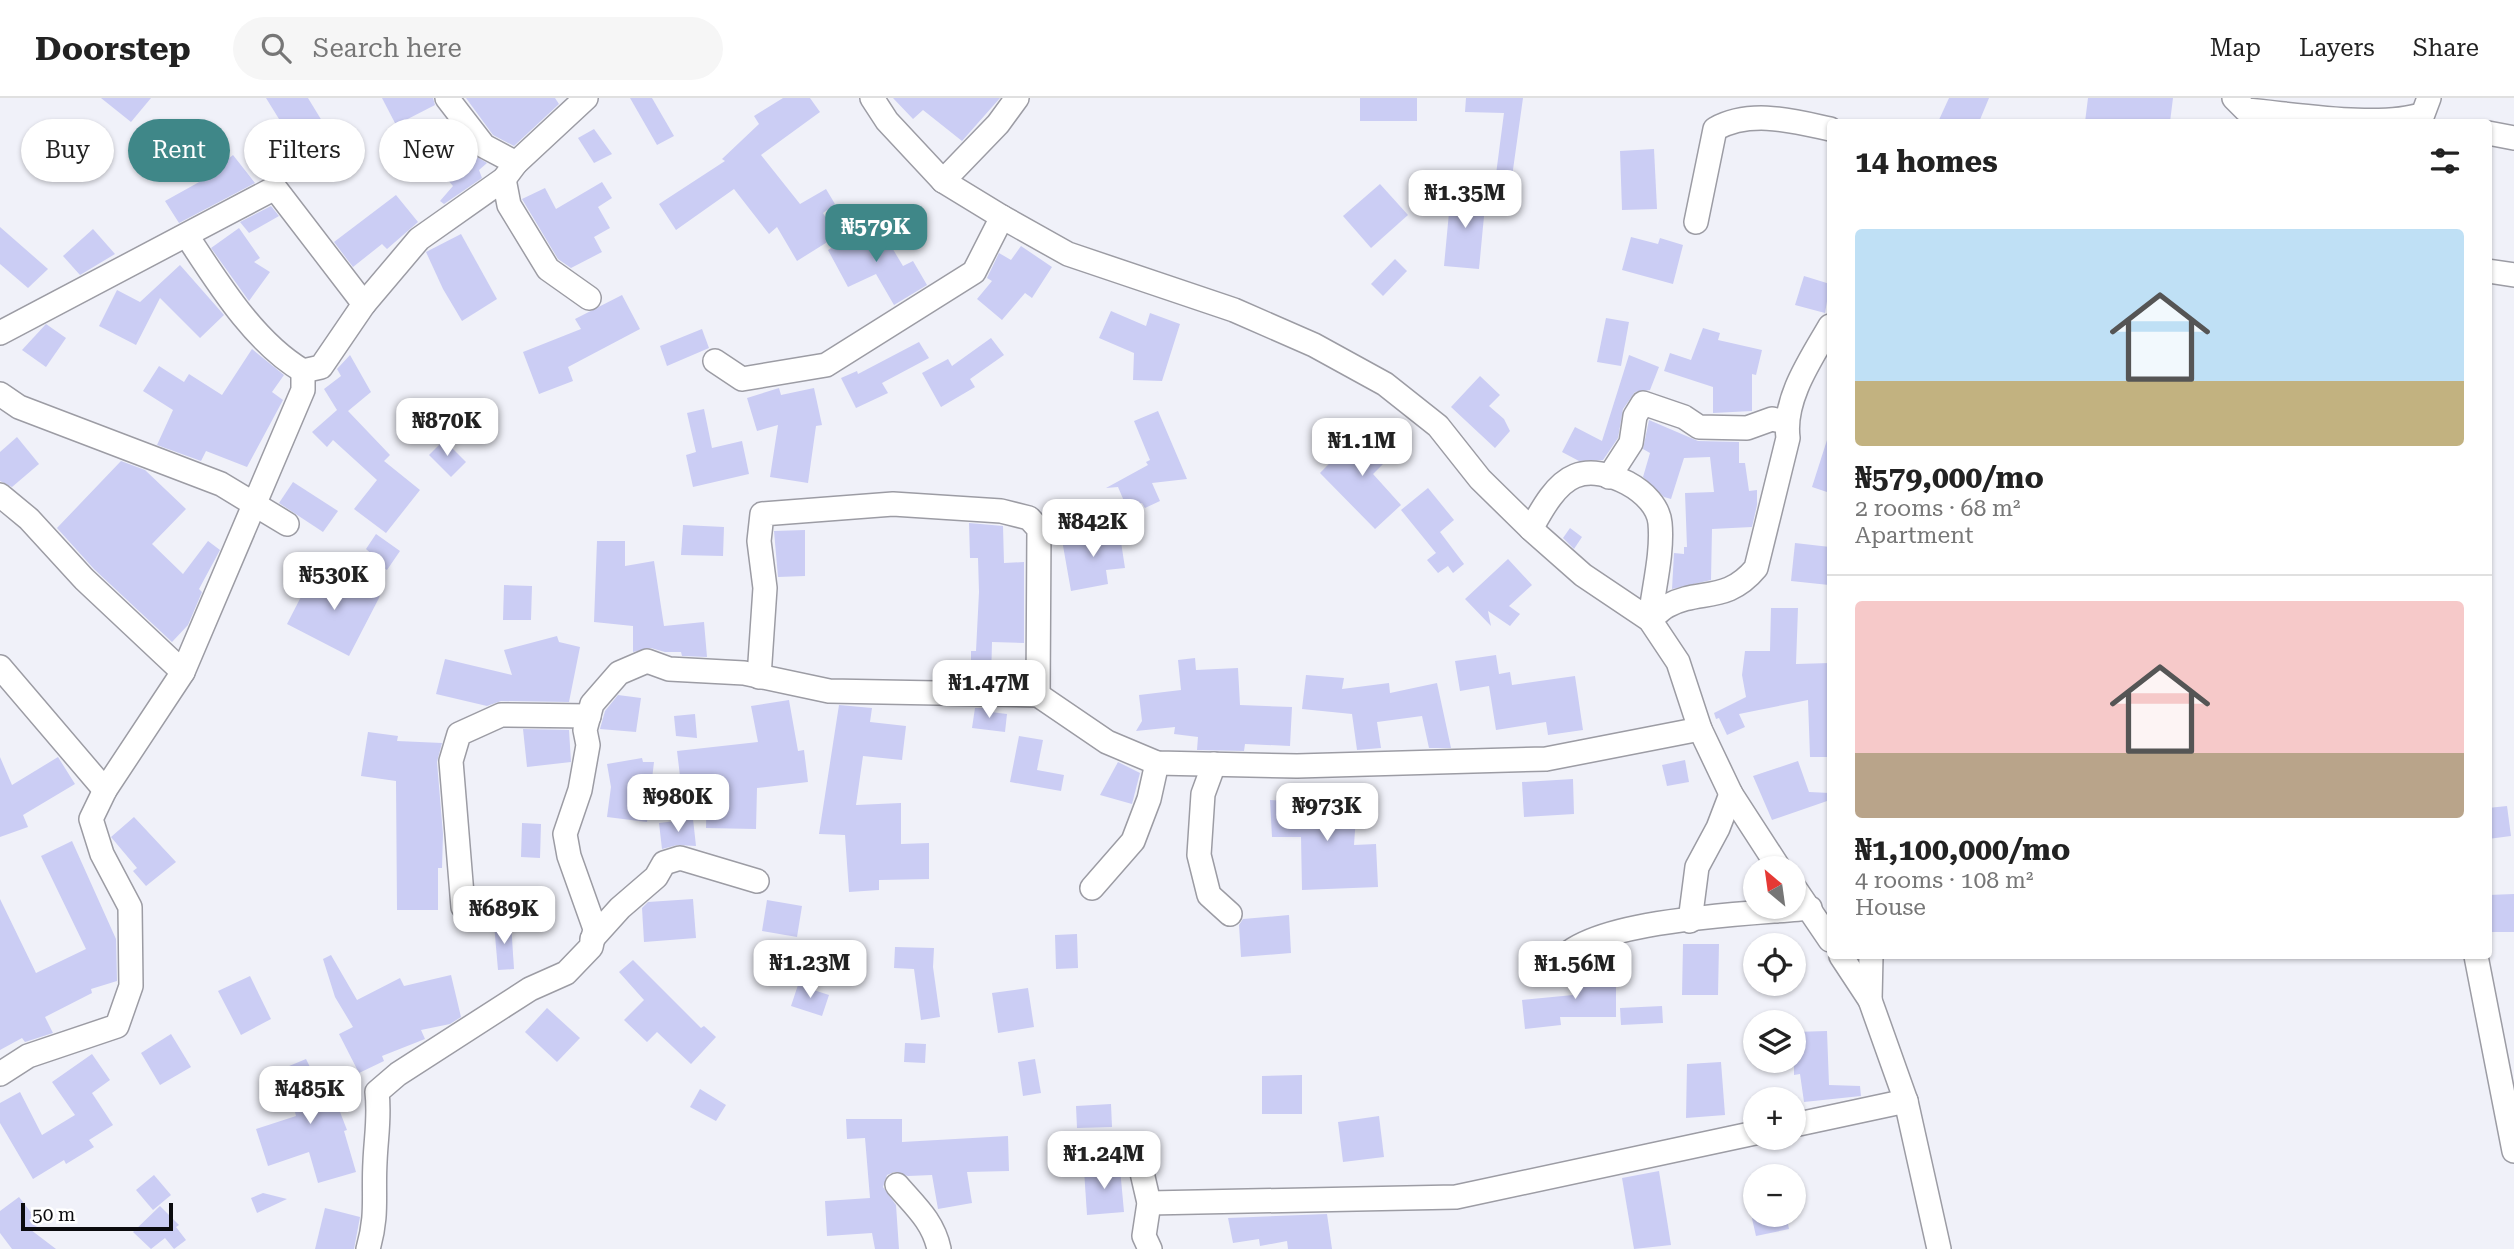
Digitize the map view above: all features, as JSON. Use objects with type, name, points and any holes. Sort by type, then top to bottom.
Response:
[{"type":"street","points":[[447,98],[484,146],[510,171],[509,205],[548,269],[589,298]]},
{"type":"street","points":[[187,236],[245,316],[284,359],[303,370],[321,367],[364,304],[419,239],[510,171],[586,98]]},
{"type":"street","points":[[872,98],[887,121],[943,181],[1002,216],[1068,254],[1234,310],[1314,345],[1385,384],[1438,426],[1480,479],[1531,529],[1583,575],[1650,620],[1678,662],[1700,729],[1731,794],[1771,856]]},
{"type":"street","points":[[943,181],[998,124],[1017,98]]},
{"type":"street","points":[[2410,118],[2423,114],[2429,98]]},
{"type":"street","points":[[2240,110],[2340,118],[2416,119]]},
{"type":"street","points":[[1696,222],[1715,129],[1731,120],[1776,118],[1827,128]]},
{"type":"street","points":[[2492,134],[2514,138]]},
{"type":"street","points":[[0,333],[275,188],[364,304]]},
{"type":"street","points":[[715,361],[742,379],[826,365],[974,272],[1002,216]]},
{"type":"street","points":[[2492,272],[2514,275]]},
{"type":"street","points":[[1650,620],[1667,606],[1729,590],[1746,580],[1756,568],[1788,438],[1786,422],[1791,399],[1827,332]]},
{"type":"street","points":[[0,1074],[28,1056],[117,1026],[131,986],[130,907],[102,854],[91,819],[105,790],[183,672],[303,390],[303,370]]},
{"type":"street","points":[[0,394],[19,407],[220,484],[287,524]]},
{"type":"street","points":[[1609,477],[1631,443],[1635,416],[1643,403],[1684,417],[1699,427],[1747,428],[1772,419],[1786,422]]},
{"type":"street","points":[[1531,529],[1546,502],[1573,476],[1594,473],[1624,481],[1653,504],[1660,522],[1650,620]]},
{"type":"street","points":[[0,495],[29,519],[84,579],[183,672]]},
{"type":"street","points":[[759,677],[765,588],[759,541],[762,514],[894,505],[1001,511],[1029,518],[1040,529],[1038,695]]},
{"type":"street","points":[[368,1249],[376,1221],[374,1163],[380,1119],[377,1091],[398,1074],[530,989],[566,973],[591,947],[595,929],[569,856],[565,834],[580,790],[588,745],[584,730],[592,704],[619,673],[647,661],[669,669],[759,677],[829,691],[1038,695],[1107,742],[1157,763],[1297,766],[1546,759],[1700,729]]},
{"type":"street","points":[[0,667],[105,790]]},
{"type":"street","points":[[463,907],[452,761],[459,734],[501,715],[589,716]]},
{"type":"street","points":[[1092,888],[1133,841],[1149,799],[1157,763]]},
{"type":"street","points":[[1214,764],[1203,794],[1199,855],[1209,895],[1230,914]]},
{"type":"street","points":[[1690,921],[1698,867],[1718,828],[1731,794]]},
{"type":"street","points":[[593,939],[620,908],[656,877],[664,863],[680,858],[696,866],[706,865],[757,881]]},
{"type":"street","points":[[1806,903],[1827,935]]},
{"type":"street","points":[[1557,965],[1563,953],[1589,939],[1636,926],[1810,908]]},
{"type":"street","points":[[1843,959],[1870,1000],[1906,1101],[1939,1249]]},
{"type":"street","points":[[1870,1000],[1871,959]]},
{"type":"street","points":[[2477,959],[2514,1151]]},
{"type":"street","points":[[1806,1122],[1906,1101]]},
{"type":"street","points":[[1149,1203],[1456,1197],[1743,1136]]},
{"type":"street","points":[[1140,1164],[1149,1203],[1144,1236],[1150,1249]]},
{"type":"street","points":[[897,1185],[928,1220],[935,1231],[939,1249]]},
{"type":"building","points":[[101,98],[151,98],[134,119],[128,120]]},
{"type":"building","points":[[266,98],[308,98],[321,119],[279,119]]},
{"type":"building","points":[[382,98],[433,98],[435,105],[408,119],[393,119]]},
{"type":"building","points":[[466,98],[555,98],[559,104],[514,146],[493,135]]},
{"type":"building","points":[[630,98],[652,98],[674,136],[657,145]]},
{"type":"building","points":[[783,98],[810,98],[820,112],[761,155],[800,204],[826,189],[835,204],[823,213],[837,236],[797,261],[777,227],[769,234],[734,189],[676,230],[659,204],[725,161],[722,159],[759,124],[754,116]]},
{"type":"building","points":[[893,98],[1000,98],[962,141],[923,110],[913,119]]},
{"type":"building","points":[[1360,98],[1417,98],[1417,121],[1360,121]]},
{"type":"building","points":[[1466,98],[1523,98],[1511,184],[1495,182],[1504,113],[1465,112]]},
{"type":"building","points":[[1949,98],[1989,98],[1980,119],[1939,119]]},
{"type":"building","points":[[2088,98],[2173,98],[2170,119],[2085,119]]},
{"type":"building","points":[[594,129],[612,154],[594,163],[578,138]]},
{"type":"building","points":[[1654,149],[1657,209],[1622,210],[1620,151]]},
{"type":"building","points":[[233,155],[244,169],[244,182],[255,183],[179,223],[165,201],[199,182],[230,182],[230,157]]},
{"type":"building","points":[[478,157],[487,163],[479,170],[482,178],[478,181]]},
{"type":"building","points":[[450,182],[476,182],[444,204],[440,201],[453,186]]},
{"type":"building","points":[[602,182],[612,198],[598,207],[610,228],[594,237],[602,252],[571,268],[558,259],[522,199],[545,188],[556,209]]},
{"type":"building","points":[[1380,184],[1408,215],[1371,248],[1343,216]]},
{"type":"building","points":[[1451,191],[1486,195],[1479,269],[1444,266]]},
{"type":"building","points":[[396,195],[418,222],[387,249],[382,244],[353,267],[334,242]]},
{"type":"building","points":[[271,206],[279,216],[249,233],[240,222]]},
{"type":"building","points":[[876,221],[903,266],[913,261],[927,285],[894,305],[876,274],[848,287],[828,250]]},
{"type":"building","points":[[0,227],[48,269],[28,288],[0,264]]},
{"type":"building","points":[[239,228],[260,258],[254,262],[270,272],[249,301],[211,248]]},
{"type":"building","points":[[93,229],[115,254],[80,275],[63,256]]},
{"type":"building","points":[[461,234],[497,299],[462,321],[426,252]]},
{"type":"building","points":[[1631,237],[1658,244],[1660,238],[1683,245],[1673,284],[1622,270]]},
{"type":"building","points":[[1021,246],[1052,267],[1032,298],[1025,293],[1002,320],[977,299],[992,281],[987,278],[999,253],[1011,260]]},
{"type":"building","points":[[1395,259],[1407,271],[1383,296],[1371,284]]},
{"type":"building","points":[[180,265],[224,315],[200,338],[160,298],[136,345],[99,326],[117,290],[140,302]]},
{"type":"building","points":[[1804,276],[1827,283],[1825,313],[1795,305]]},
{"type":"building","points":[[622,295],[640,329],[568,367],[573,381],[539,394],[523,352],[581,329],[575,319]]},
{"type":"building","points":[[1111,311],[1146,326],[1150,313],[1180,324],[1162,381],[1133,380],[1134,353],[1099,338]]},
{"type":"building","points":[[1606,318],[1629,322],[1621,366],[1597,362]]},
{"type":"building","points":[[46,324],[66,338],[46,367],[22,350]]},
{"type":"building","points":[[1703,328],[1720,333],[1718,340],[1762,350],[1756,375],[1752,374],[1752,411],[1713,413],[1713,387],[1664,371],[1670,353],[1691,360]]},
{"type":"building","points":[[702,329],[709,348],[667,366],[660,346]]},
{"type":"building","points":[[991,338],[1004,355],[970,379],[975,387],[941,407],[922,373],[948,359],[952,366]]},
{"type":"building","points":[[919,342],[929,358],[882,383],[888,393],[856,408],[841,378],[857,371],[858,374]]},
{"type":"building","points":[[252,349],[284,375],[272,392],[283,400],[247,467],[206,451],[201,461],[157,445],[173,410],[143,391],[159,366],[184,382],[189,374],[222,395]]},
{"type":"building","points":[[350,355],[371,392],[348,411],[390,455],[384,461],[420,490],[386,533],[354,509],[377,480],[333,440],[327,447],[312,432],[337,410],[324,389],[341,376],[337,369]]},
{"type":"building","points":[[1629,355],[1659,367],[1650,390],[1635,392],[1623,409],[1618,438],[1603,460],[1579,461],[1562,452],[1575,427],[1602,441]]},
{"type":"building","points":[[1480,376],[1500,395],[1489,406],[1504,419],[1510,431],[1495,448],[1451,407]]},
{"type":"building","points":[[779,388],[781,395],[814,388],[822,425],[816,426],[808,483],[770,477],[778,425],[757,431],[747,398]]},
{"type":"building","points":[[704,409],[712,448],[742,441],[749,474],[693,487],[686,455],[696,452],[687,413]]},
{"type":"building","points":[[1158,411],[1187,479],[1152,483],[1160,501],[1145,508],[1142,503],[1127,508],[1118,487],[1106,488],[1148,465],[1146,462],[1150,460],[1134,421]]},
{"type":"building","points":[[1649,420],[1698,441],[1739,442],[1739,463],[1745,463],[1749,491],[1757,490],[1757,505],[1752,527],[1712,529],[1711,580],[1672,589],[1674,553],[1684,554],[1684,547],[1687,547],[1685,493],[1714,492],[1710,457],[1684,458],[1671,499],[1664,497],[1643,477],[1650,453],[1643,449]]},
{"type":"building","points":[[1371,421],[1385,434],[1370,450],[1383,464],[1373,474],[1401,505],[1375,529],[1320,473]]},
{"type":"building","points":[[17,437],[39,464],[12,487],[0,481],[0,452]]},
{"type":"building","points":[[444,440],[466,462],[451,477],[429,455]]},
{"type":"building","points":[[1827,440],[1827,492],[1812,487]]},
{"type":"building","points":[[121,461],[145,470],[186,509],[152,544],[183,574],[208,541],[220,550],[199,589],[202,592],[188,625],[172,642],[94,569],[57,528]]},
{"type":"building","points":[[293,482],[338,511],[323,532],[279,503]]},
{"type":"building","points":[[1428,488],[1454,520],[1440,532],[1464,564],[1453,573],[1448,566],[1438,573],[1427,560],[1436,553],[1401,510]]},
{"type":"building","points":[[969,523],[1003,526],[1004,563],[1024,562],[1024,643],[992,642],[991,680],[971,680],[971,651],[976,651],[979,592],[978,558],[970,558]]},
{"type":"building","points":[[683,525],[724,527],[723,556],[681,555]]},
{"type":"building","points":[[1570,528],[1582,537],[1574,549],[1563,538]]},
{"type":"building","points":[[1119,529],[1125,568],[1106,570],[1108,584],[1071,591],[1062,540]]},
{"type":"building","points":[[805,530],[805,576],[778,577],[774,531]]},
{"type":"building","points":[[376,534],[400,551],[387,570],[371,561],[374,556],[366,549]]},
{"type":"building","points":[[597,541],[625,541],[625,566],[654,561],[664,626],[704,622],[707,657],[682,656],[681,652],[665,652],[651,648],[633,652],[633,626],[594,622]]},
{"type":"building","points":[[1795,543],[1827,547],[1827,585],[1791,581]]},
{"type":"building","points":[[1508,559],[1532,585],[1509,606],[1520,614],[1510,626],[1488,611],[1491,626],[1465,599]]},
{"type":"building","points":[[325,568],[380,596],[349,656],[287,624],[305,589],[312,592]]},
{"type":"building","points":[[504,585],[532,586],[531,620],[503,620]]},
{"type":"building","points":[[1771,608],[1798,608],[1796,664],[1827,663],[1827,757],[1810,757],[1808,700],[1739,714],[1745,727],[1727,735],[1719,718],[1716,719],[1714,713],[1746,697],[1742,675],[1745,651],[1770,651]]},
{"type":"building","points":[[557,636],[559,642],[580,647],[569,702],[501,701],[487,706],[436,694],[445,659],[512,675],[504,650]]},
{"type":"building","points":[[1496,655],[1499,674],[1510,672],[1512,685],[1575,676],[1583,730],[1548,735],[1546,722],[1496,730],[1489,686],[1460,691],[1455,661]]},
{"type":"building","points":[[1195,658],[1196,670],[1238,668],[1240,705],[1292,707],[1290,746],[1245,744],[1244,751],[1197,750],[1198,737],[1174,734],[1175,727],[1136,731],[1142,721],[1139,695],[1181,690],[1178,660]]},
{"type":"building","points":[[1306,675],[1344,678],[1342,689],[1389,683],[1390,693],[1437,683],[1451,748],[1429,748],[1422,716],[1377,722],[1381,748],[1357,750],[1352,714],[1302,709]]},
{"type":"building","points":[[618,695],[641,698],[636,732],[600,729],[605,711]]},
{"type":"building","points":[[789,700],[798,751],[804,750],[808,782],[757,788],[756,829],[706,828],[707,775],[680,776],[677,751],[758,742],[751,706]]},
{"type":"building","points":[[839,705],[872,708],[870,722],[906,726],[902,760],[863,756],[856,805],[901,803],[901,844],[929,843],[929,879],[879,880],[879,890],[849,892],[845,835],[819,834]]},
{"type":"building","points":[[975,708],[991,708],[991,712],[1007,714],[1005,732],[972,728]]},
{"type":"building","points":[[695,714],[697,738],[676,736],[674,716]]},
{"type":"building","points":[[523,729],[569,730],[571,762],[527,767]]},
{"type":"building","points":[[368,732],[398,736],[397,741],[442,743],[437,762],[443,834],[442,868],[438,868],[438,910],[397,910],[396,781],[361,776]]},
{"type":"building","points":[[1019,736],[1043,740],[1037,770],[1064,775],[1061,791],[1010,782]]},
{"type":"building","points":[[0,757],[12,785],[58,757],[75,784],[23,815],[28,827],[0,837]]},
{"type":"building","points":[[642,758],[643,762],[654,762],[647,822],[607,817],[611,787],[607,764]]},
{"type":"building","points":[[1685,760],[1689,782],[1667,786],[1662,765]]},
{"type":"building","points":[[1798,761],[1809,792],[1827,793],[1827,801],[1772,820],[1753,776]]},
{"type":"building","points":[[1118,762],[1140,773],[1132,804],[1100,795]]},
{"type":"building","points":[[1573,779],[1574,814],[1524,817],[1522,782]]},
{"type":"building","points":[[1304,798],[1357,802],[1354,845],[1376,844],[1378,887],[1302,890],[1301,837],[1272,837],[1270,800],[1304,802]]},
{"type":"building","points":[[2507,806],[2511,836],[2492,838],[2492,808]]},
{"type":"building","points":[[134,817],[176,862],[146,886],[133,871],[137,868],[111,837]]},
{"type":"building","points":[[693,819],[696,846],[677,845],[662,849],[659,823]]},
{"type":"building","points":[[522,823],[541,824],[540,858],[521,857]]},
{"type":"building","points":[[72,841],[116,939],[117,981],[91,989],[92,993],[45,1017],[53,1033],[25,1042],[22,1038],[0,1050],[0,899],[36,973],[86,949],[41,856]]},
{"type":"building","points":[[2514,894],[2514,932],[2492,932],[2492,895]]},
{"type":"building","points":[[693,899],[696,938],[644,942],[642,908],[648,902]]},
{"type":"building","points":[[767,900],[802,906],[797,937],[762,931]]},
{"type":"building","points":[[1289,915],[1291,953],[1241,957],[1239,925],[1243,919]]},
{"type":"building","points":[[511,923],[514,969],[498,970],[494,924]]},
{"type":"building","points":[[1077,934],[1078,968],[1056,969],[1055,935]]},
{"type":"building","points":[[1683,944],[1719,944],[1718,995],[1682,995]]},
{"type":"building","points":[[895,947],[934,948],[933,967],[940,1017],[921,1020],[914,969],[894,968]]},
{"type":"building","points":[[331,955],[357,1000],[400,978],[404,986],[451,975],[461,1017],[450,1024],[421,1030],[425,1039],[382,1056],[384,1061],[359,1073],[339,1034],[353,1027],[335,997],[323,959]]},
{"type":"building","points":[[633,960],[701,1028],[704,1026],[716,1037],[691,1064],[657,1032],[647,1042],[624,1020],[644,1000],[619,972]]},
{"type":"building","points":[[1616,971],[1616,1017],[1560,1017],[1561,1025],[1525,1029],[1522,1000],[1573,995],[1572,972]]},
{"type":"building","points":[[250,976],[271,1019],[241,1035],[218,991]]},
{"type":"building","points":[[798,985],[829,995],[822,1016],[791,1006]]},
{"type":"building","points":[[1028,988],[1034,1027],[998,1033],[992,993]]},
{"type":"building","points":[[1662,1006],[1663,1023],[1621,1025],[1620,1008]]},
{"type":"building","points":[[547,1008],[580,1038],[557,1062],[525,1032]]},
{"type":"building","points":[[1827,1031],[1829,1085],[1860,1086],[1861,1096],[1806,1102],[1806,1087],[1802,1087],[1800,1074],[1794,1073],[1806,1073],[1806,1032]]},
{"type":"building","points":[[171,1034],[191,1067],[160,1085],[141,1053]]},
{"type":"building","points":[[905,1043],[926,1044],[925,1063],[904,1062]]},
{"type":"building","points":[[92,1054],[110,1080],[92,1093],[113,1125],[89,1140],[94,1147],[66,1164],[64,1160],[33,1179],[0,1123],[0,1103],[20,1092],[42,1135],[75,1115],[52,1082]]},
{"type":"building","points":[[306,1059],[313,1073],[323,1068],[347,1130],[344,1131],[356,1172],[318,1183],[309,1152],[268,1166],[256,1129],[296,1116],[295,1112],[298,1111],[277,1071]]},
{"type":"building","points":[[1035,1059],[1041,1093],[1023,1096],[1018,1062]]},
{"type":"building","points":[[1721,1062],[1725,1115],[1686,1118],[1687,1064]]},
{"type":"building","points":[[1302,1075],[1302,1114],[1262,1114],[1262,1076]]},
{"type":"building","points":[[700,1089],[726,1105],[716,1121],[690,1107]]},
{"type":"building","points":[[1111,1104],[1112,1127],[1077,1128],[1076,1106]]},
{"type":"building","points":[[1379,1116],[1384,1157],[1343,1162],[1338,1122]]},
{"type":"building","points":[[846,1119],[902,1119],[902,1142],[1008,1136],[1009,1171],[967,1172],[972,1203],[938,1209],[932,1175],[908,1176],[894,1172],[887,1175],[883,1187],[896,1205],[899,1249],[875,1249],[872,1233],[827,1236],[825,1201],[870,1198],[865,1138],[847,1139]]},
{"type":"building","points":[[1120,1168],[1124,1212],[1087,1215],[1084,1170]]},
{"type":"building","points":[[1659,1171],[1671,1245],[1634,1249],[1622,1178]]},
{"type":"building","points":[[154,1175],[171,1195],[153,1210],[136,1190]]},
{"type":"building","points":[[263,1193],[287,1199],[257,1213],[251,1198]]},
{"type":"building","points":[[19,1197],[40,1224],[31,1230],[56,1249],[12,1249],[0,1233],[0,1211]]},
{"type":"building","points":[[160,1206],[179,1225],[176,1227],[186,1240],[174,1249],[165,1238],[151,1249],[133,1232]]},
{"type":"building","points":[[325,1208],[360,1217],[354,1249],[315,1249]]},
{"type":"building","points":[[1327,1214],[1332,1249],[1288,1249],[1287,1241],[1260,1246],[1259,1239],[1233,1243],[1228,1218]]},
{"type":"building","points":[[1754,1227],[1789,1227],[1789,1229],[1756,1236]]}]
